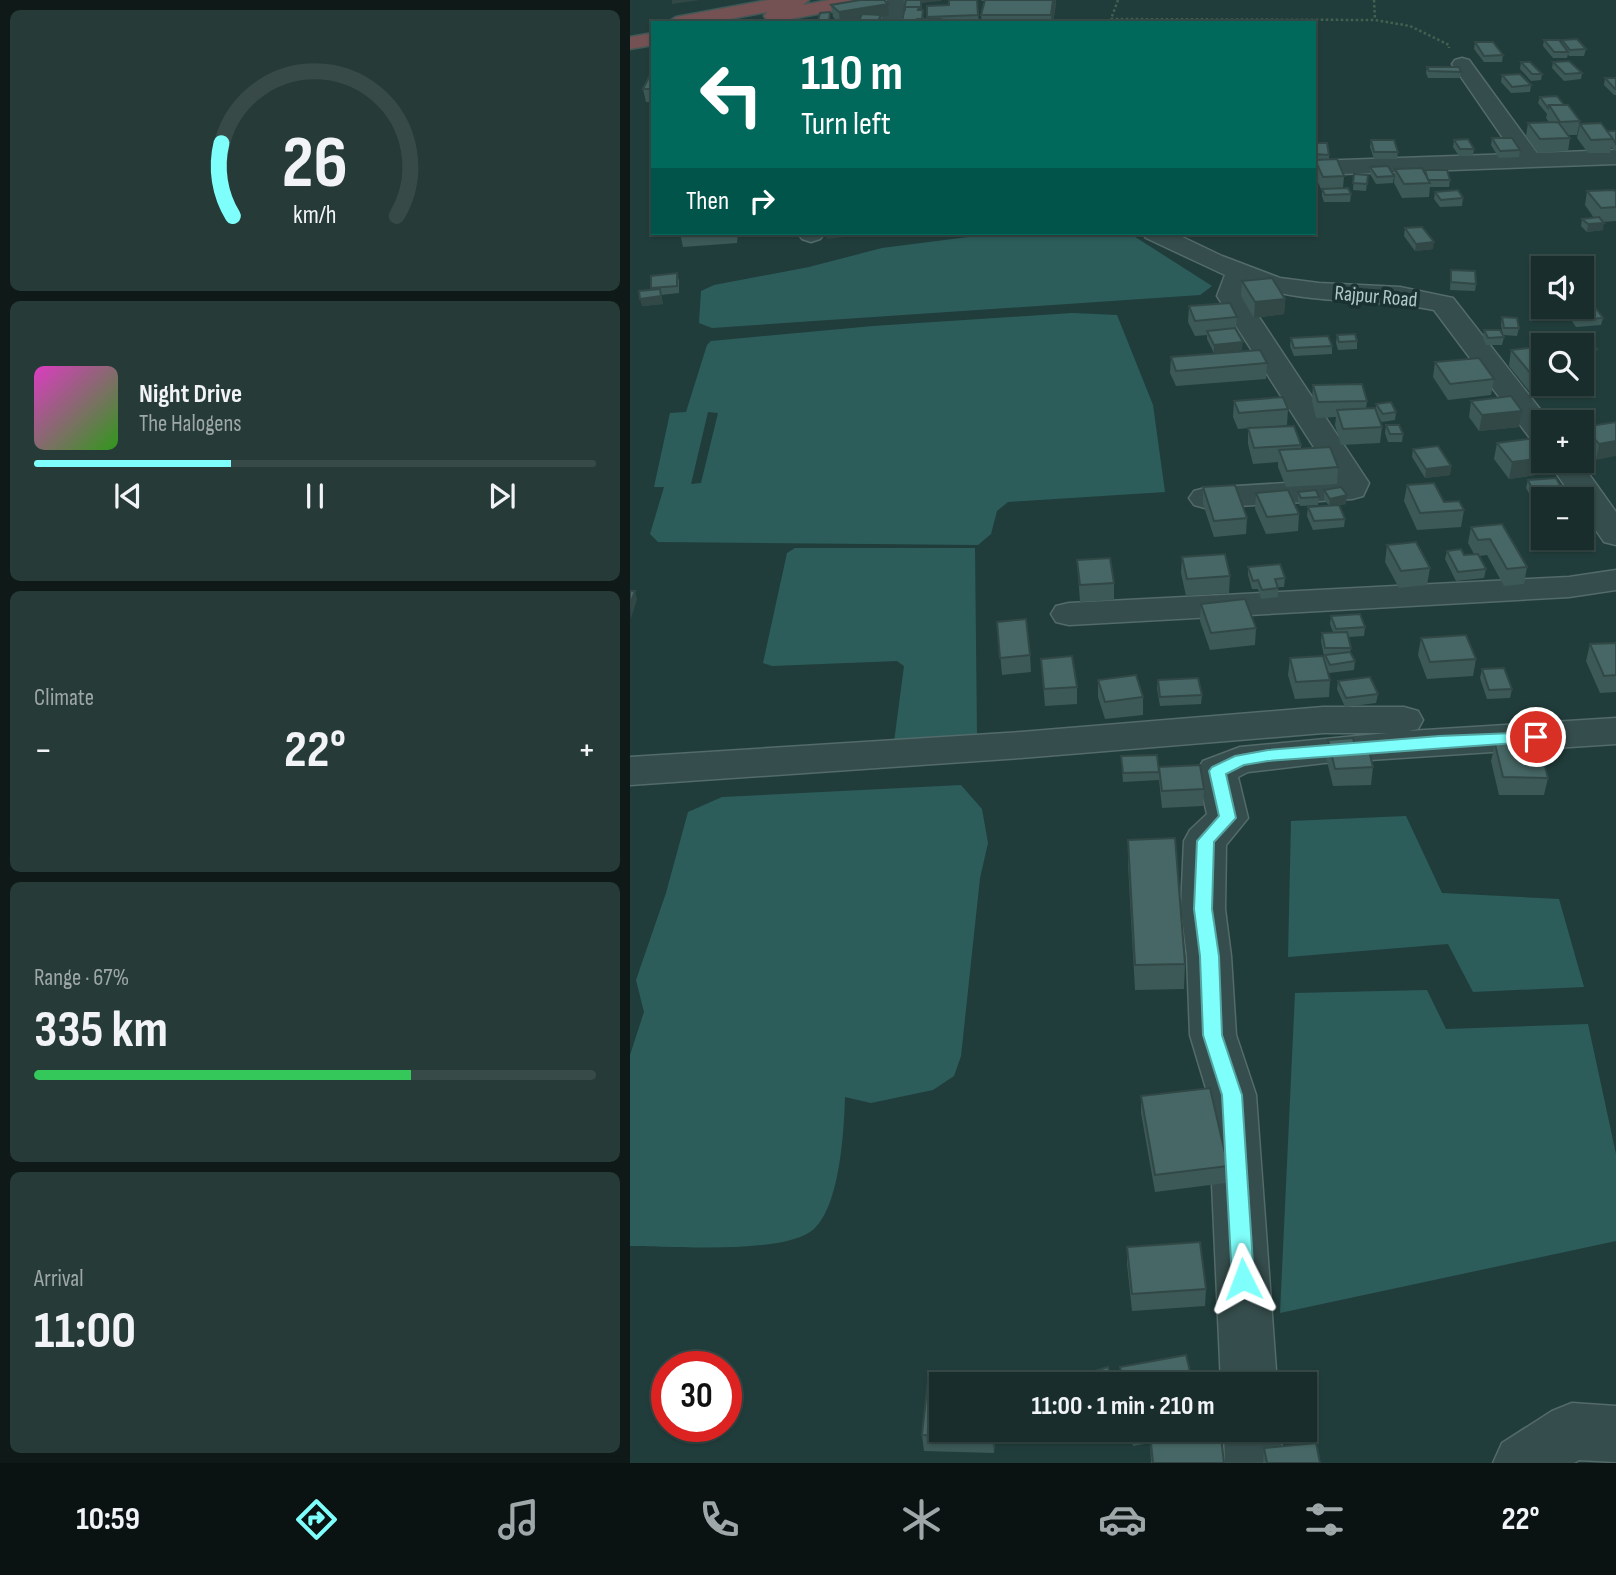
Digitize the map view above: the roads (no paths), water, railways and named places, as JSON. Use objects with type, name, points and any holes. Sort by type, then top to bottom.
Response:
[{"type":"highway","points":[[687,21],[799,0]]},
{"type":"highway","points":[[751,21],[861,0]]},
{"type":"highway","points":[[630,31],[651,27]]},
{"type":"highway","points":[[630,43],[651,39]]},
{"type":"street","points":[[891,21],[897,0]]},
{"type":"street","points":[[1462,64],[1528,157],[1526,161]]},
{"type":"street","points":[[1316,168],[1616,158]]},
{"type":"street","name":"Rajpur Road","points":[[1159,235],[1239,272],[1275,285],[1319,291],[1401,295],[1443,304],[1531,418]]},
{"type":"street","points":[[1205,498],[1352,489],[1353,483],[1308,419],[1231,296],[1239,272]]},
{"type":"street","points":[[1572,473],[1616,535]]},
{"type":"street","points":[[1069,614],[1569,587],[1616,580]]},
{"type":"street","points":[[630,771],[1007,747],[1323,720],[1409,720],[1476,713],[1616,708]]},
{"type":"street","points":[[1249,1372],[1232,1095],[1213,1035],[1209,956],[1203,909],[1205,841],[1228,818],[1217,771],[1240,760],[1324,750],[1616,731]]},
{"type":"street","points":[[1522,1463],[1572,1431],[1616,1434]]},
{"type":"street","points":[[1253,1442],[1254,1463]]},
{"type":"water","points":[[983,235],[1132,235],[1212,286],[1200,295],[712,328],[699,323],[701,291],[714,285],[809,267],[882,248]]},
{"type":"water","points":[[1072,313],[1117,315],[1153,405],[1165,492],[1008,502],[997,511],[991,534],[978,545],[658,542],[650,534],[664,487],[654,487],[670,413],[686,412],[707,345],[711,341],[873,326]],"holes":[[[708,412],[718,413],[701,483],[691,484]]]},
{"type":"water","points":[[795,548],[975,548],[977,737],[894,742],[904,666],[897,661],[772,666],[763,663],[787,553]]},
{"type":"water","points":[[961,785],[982,809],[988,843],[980,878],[961,1056],[954,1076],[933,1090],[871,1103],[845,1097],[839,1167],[830,1203],[814,1229],[800,1237],[754,1246],[630,1246],[630,1055],[644,1012],[636,980],[666,893],[688,812],[722,797]]},
{"type":"water","points":[[1406,816],[1442,893],[1559,899],[1584,987],[1473,992],[1448,944],[1288,957],[1291,821]]},
{"type":"water","points":[[1427,990],[1446,1029],[1588,1024],[1616,1154],[1616,1241],[1280,1313],[1295,993]]}]
